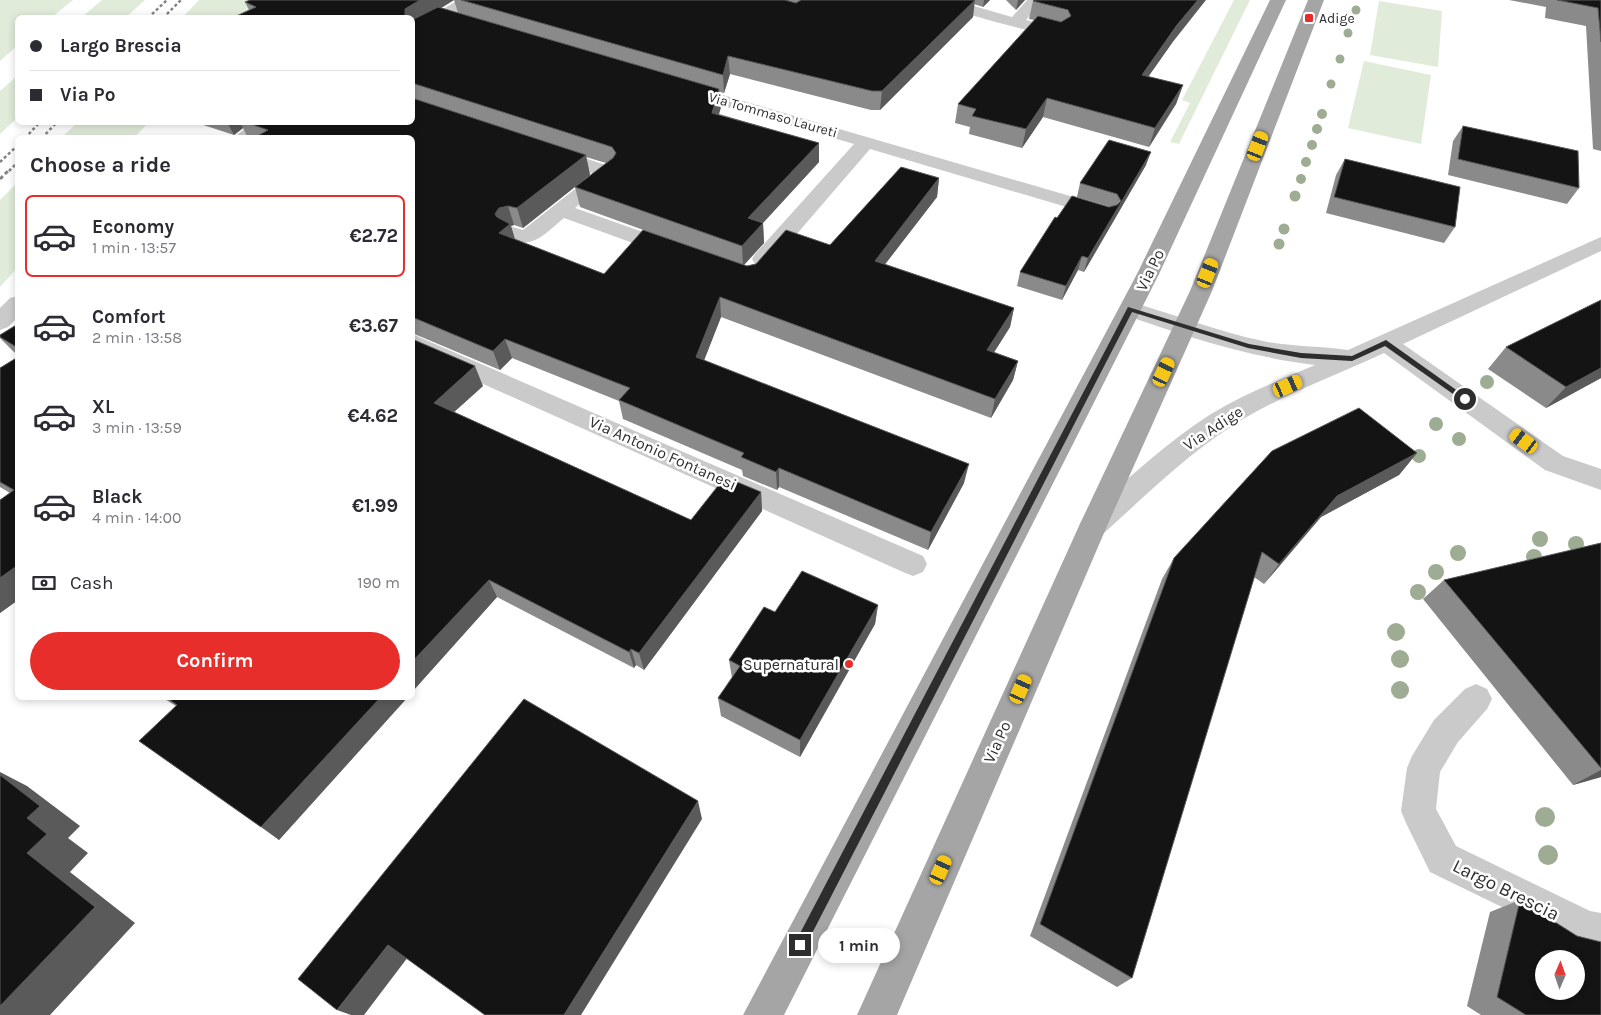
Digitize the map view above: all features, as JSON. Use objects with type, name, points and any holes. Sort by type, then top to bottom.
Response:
[{"type":"main road","name":"Via Po","points":[[763,1015],[1130,309],[1278,0]]},
{"type":"main road","name":"Via Po","points":[[877,1015],[1093,526],[1205,282],[1316,0]]},
{"type":"street","points":[[415,33],[469,0]]},
{"type":"street","points":[[938,0],[1015,23],[1057,33]]},
{"type":"street","points":[[1015,23],[1035,0]]},
{"type":"street","points":[[441,17],[468,25]]},
{"type":"street","name":"Via Tommaso Laureti","points":[[672,85],[1105,213]]},
{"type":"street","points":[[247,135],[262,125]]},
{"type":"street","points":[[748,277],[866,142]]},
{"type":"street","points":[[513,233],[526,238],[614,167],[533,147]]},
{"type":"street","points":[[561,210],[692,257]]},
{"type":"street","name":"Via Adige","points":[[1093,526],[1183,446],[1220,421],[1256,401],[1601,242]]},
{"type":"street","points":[[0,322],[15,305]]},
{"type":"street","name":"Via Adige","points":[[1130,309],[1185,327],[1273,351],[1328,358],[1352,358]]},
{"type":"street","points":[[1386,342],[1554,463],[1601,480]]},
{"type":"street","name":"Via Antonio Fontanesi","points":[[415,343],[914,564]]},
{"type":"street","name":"Largo Brescia","points":[[1476,699],[1446,731],[1424,768],[1418,811],[1444,859],[1587,929],[1601,932]]},
{"type":"green space","points":[[0,0],[73,0],[54,15],[15,15],[15,48],[0,61]]},
{"type":"green space","points":[[102,0],[145,0],[128,15],[84,15]]},
{"type":"green space","points":[[199,0],[257,0],[244,15],[185,15]]},
{"type":"green space","points":[[1234,0],[1250,0],[1179,144],[1170,142],[1190,103],[1182,100]]},
{"type":"green space","points":[[1379,1],[1442,11],[1438,67],[1370,55]]},
{"type":"green space","points":[[1364,61],[1431,75],[1421,144],[1348,128]]},
{"type":"green space","points":[[15,78],[15,120],[0,134],[0,91]]},
{"type":"green space","points":[[75,125],[146,125],[137,135],[64,135]]},
{"type":"green space","points":[[15,185],[15,270],[0,287],[0,200]]},
{"type":"building","points":[[250,0],[420,0],[405,9],[405,15],[239,15],[256,7],[245,2]]},
{"type":"building","points":[[461,0],[785,0],[796,3],[801,0],[975,0],[882,91],[872,91],[728,56],[723,75]]},
{"type":"building","points":[[1034,0],[1198,0],[1177,25],[1142,75],[1183,85],[1155,128],[1047,98],[1026,129],[972,116],[976,109],[958,104],[1038,16],[1061,22],[1071,16],[1068,10]]},
{"type":"building","points":[[1557,0],[1601,0],[1601,42],[1598,8]]},
{"type":"building","points":[[438,7],[719,89],[712,113],[819,143],[748,218],[763,223],[742,246],[575,187],[613,158],[616,153],[612,147],[415,84],[415,18]]},
{"type":"building","points":[[415,99],[586,155],[517,208],[508,206],[499,208],[495,214],[510,224],[499,233],[604,274],[643,230],[747,266],[756,264],[786,230],[830,245],[901,167],[939,178],[875,261],[1014,308],[987,350],[1018,361],[995,399],[720,297],[696,357],[969,464],[931,532],[779,468],[776,472],[741,457],[744,453],[619,400],[630,388],[505,339],[493,351],[415,318],[415,135],[259,135],[268,130],[254,125],[415,125]]},
{"type":"building","points":[[1463,126],[1578,151],[1579,188],[1458,159]]},
{"type":"building","points":[[1109,140],[1151,152],[1088,258],[1082,256],[1066,286],[1020,272],[1055,217],[1057,218],[1072,196],[1109,207],[1117,205],[1121,201],[1117,194],[1080,183]]},
{"type":"building","points":[[1345,159],[1460,187],[1455,227],[1334,197]]},
{"type":"building","points":[[1601,300],[1601,368],[1566,387],[1506,347]]},
{"type":"building","points":[[15,326],[15,346],[0,337],[0,335]]},
{"type":"building","points":[[415,340],[475,366],[434,403],[691,520],[725,477],[761,492],[639,653],[631,649],[629,652],[489,580],[415,659]]},
{"type":"building","points":[[15,359],[15,567],[0,578],[0,500],[14,490],[0,482],[0,368]]},
{"type":"building","points":[[1359,408],[1417,453],[1337,496],[1279,564],[1262,552],[1132,978],[1040,924],[1174,558],[1272,451]]},
{"type":"building","points":[[1601,543],[1601,768],[1444,580]]},
{"type":"building","points":[[802,571],[878,605],[800,740],[718,698],[740,666],[729,660],[764,607],[775,612]]},
{"type":"building","points":[[524,699],[698,801],[564,1015],[485,1015],[388,945],[337,1010],[298,979]]},
{"type":"building","points":[[170,700],[378,700],[261,827],[139,741],[177,705]]},
{"type":"building","points":[[0,775],[40,806],[27,818],[47,834],[27,853],[95,907],[0,1006]]},
{"type":"building","points":[[1520,900],[1577,936],[1601,942],[1601,1015],[1526,1015],[1497,997]]},
{"type":"railway","points":[[151,15],[167,0]]},
{"type":"railway","points":[[166,15],[181,0]]},
{"type":"railway","points":[[28,135],[37,125]]},
{"type":"railway","points":[[45,135],[54,125]]},
{"type":"railway","points":[[0,162],[15,148]]},
{"type":"railway","points":[[9,171],[15,165]]},
{"type":"railway","points":[[0,179],[10,169]]},
{"type":"place","name":"Adige","points":[[1309,18]]},
{"type":"place","name":"Supernatural","points":[[849,664]]},
{"type":"route","points":[[800,945],[1130,309],[1248,346],[1301,356],[1352,358],[1386,342],[1465,399]]}]
